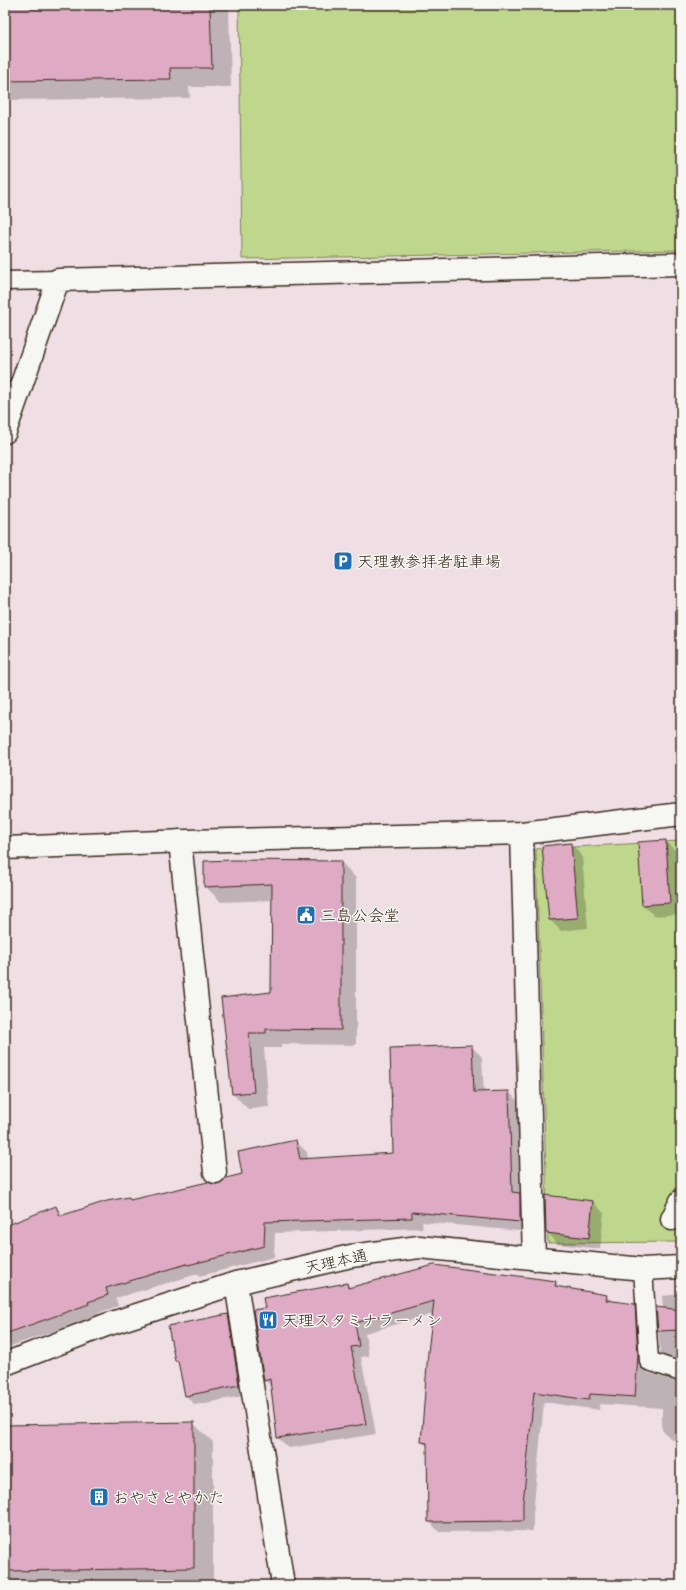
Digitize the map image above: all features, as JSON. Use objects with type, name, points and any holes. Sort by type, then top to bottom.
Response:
[{"type":"street","points":[[5,432],[58,280],[681,264]]},
{"type":"street","points":[[5,848],[180,841],[522,833],[681,814]]},
{"type":"street","points":[[522,833],[534,1259]]},
{"type":"street","points":[[180,841],[215,1172]]},
{"type":"street","name":"天理本通","points":[[5,1364],[106,1325],[236,1283],[351,1256],[419,1246],[643,1269],[681,1267]]},
{"type":"street","points":[[236,1283],[283,1585]]},
{"type":"lane","points":[[5,281],[58,280]]},
{"type":"lane","points":[[643,1269],[649,1361],[681,1372]]},
{"type":"green space","points":[[239,5],[681,5],[681,250],[242,259]]},
{"type":"green space","points":[[681,841],[681,1242],[548,1243],[536,849]]},
{"type":"building","points":[[5,5],[210,5],[212,68],[170,68],[171,79],[5,81]]},
{"type":"building","points":[[666,840],[670,903],[642,905],[638,842]]},
{"type":"building","points":[[571,843],[578,918],[549,920],[542,846]]},
{"type":"building","points":[[204,861],[341,861],[341,1030],[266,1029],[266,1033],[249,1033],[254,1092],[232,1094],[221,998],[271,992],[272,884],[204,887]]},
{"type":"building","points":[[472,1045],[474,1092],[509,1091],[512,1192],[520,1193],[520,1222],[412,1212],[412,1218],[265,1222],[264,1246],[188,1265],[187,1264],[106,1288],[108,1295],[88,1302],[89,1304],[5,1334],[5,1226],[56,1206],[60,1216],[107,1201],[129,1197],[130,1200],[208,1182],[217,1184],[226,1178],[242,1174],[238,1152],[296,1140],[300,1159],[393,1153],[390,1048]]},
{"type":"building","points":[[545,1195],[593,1201],[589,1238],[546,1233]]},
{"type":"building","points":[[434,1265],[556,1281],[555,1286],[607,1295],[606,1300],[635,1304],[638,1355],[635,1397],[590,1394],[589,1400],[534,1392],[523,1503],[523,1521],[428,1522],[427,1443],[421,1442],[428,1352],[434,1301],[355,1323],[359,1346],[351,1347],[366,1424],[277,1438],[270,1379],[264,1381],[253,1310],[265,1308],[263,1298],[347,1283],[348,1288]]},
{"type":"building","points":[[656,1307],[681,1310],[681,1330],[658,1331]]},
{"type":"building","points":[[228,1314],[239,1385],[185,1396],[178,1361],[175,1361],[168,1326]]},
{"type":"building","name":"おやさとやかた","points":[[194,1422],[194,1568],[5,1571],[5,1425]]},
{"type":"place","name":"天理教参拝者駐車場","points":[[343,561]]},
{"type":"place","name":"三島公会堂","points":[[306,915]]},
{"type":"place","name":"天理スタミナラーメン","points":[[268,1320]]},
{"type":"place","name":"おやさとやかた","points":[[99,1497]]}]
